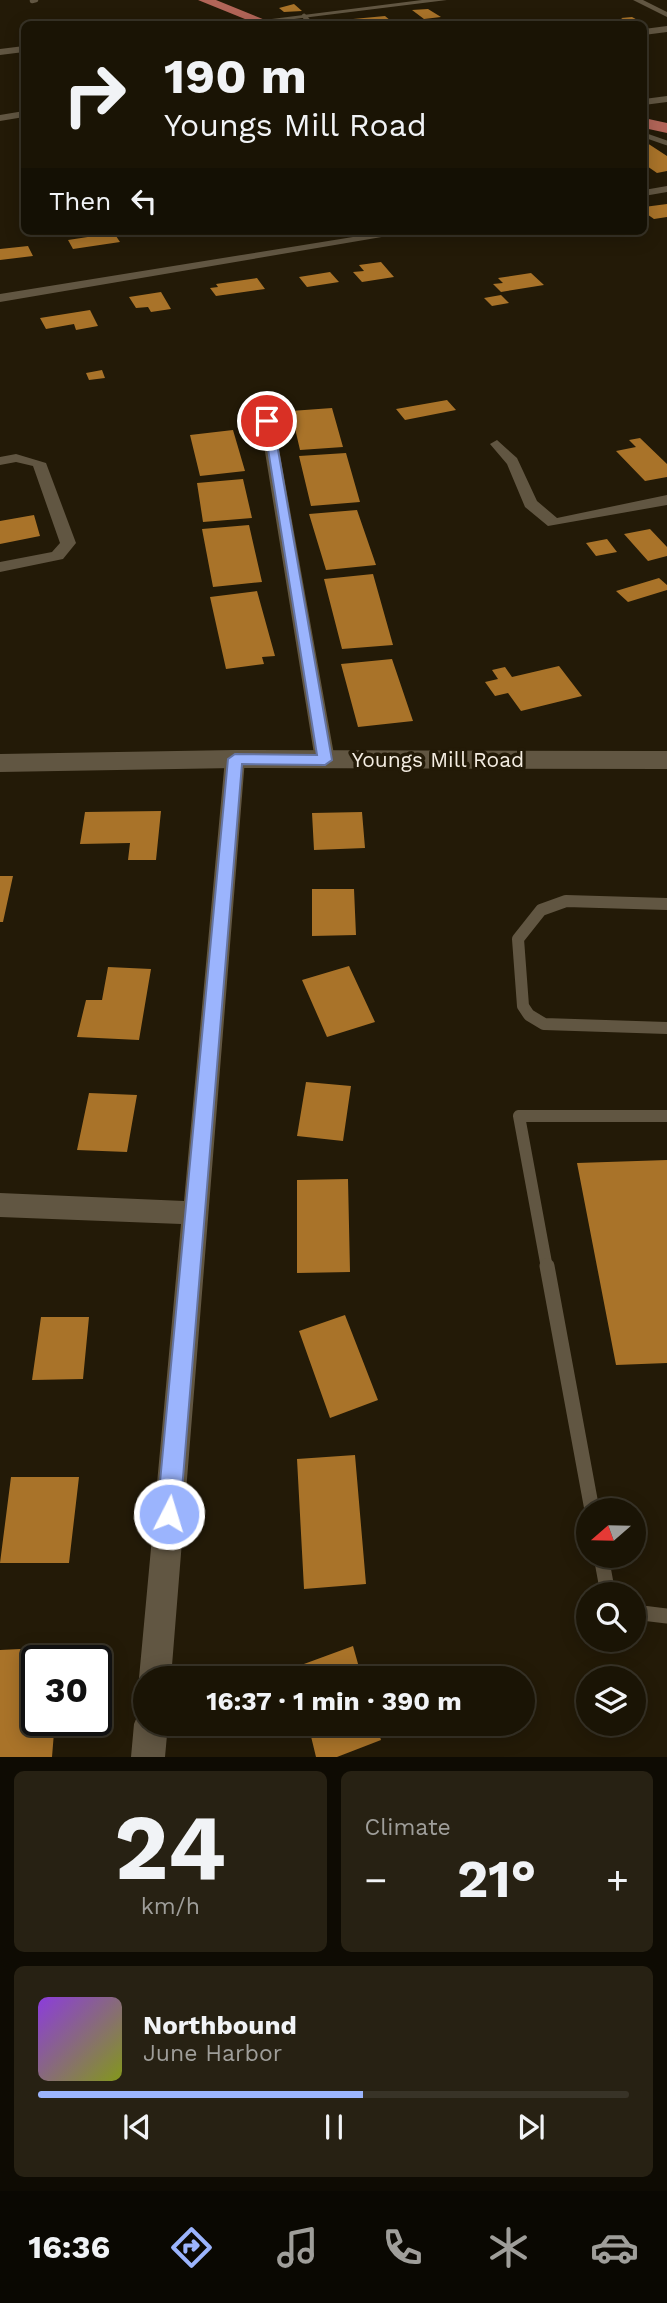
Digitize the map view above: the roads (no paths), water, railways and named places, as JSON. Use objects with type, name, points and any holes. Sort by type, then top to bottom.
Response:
[{"type":"main road","points":[[204,0],[259,21]]},
{"type":"street","points":[[275,21],[443,0]]},
{"type":"street","points":[[637,0],[667,15]]},
{"type":"street","points":[[647,32],[667,29]]},
{"type":"street","points":[[0,52],[21,49]]},
{"type":"street","points":[[647,102],[667,99]]},
{"type":"street","points":[[0,118],[21,114]]},
{"type":"street","points":[[647,192],[667,189]]},
{"type":"street","points":[[0,298],[386,235]]},
{"type":"street","points":[[267,421],[325,760]]},
{"type":"street","points":[[497,444],[511,455],[522,477],[530,503],[554,523],[667,500]]},
{"type":"street","points":[[0,461],[16,458],[39,463],[68,543],[57,556],[0,567]]},
{"type":"street","points":[[156,1666],[235,759]]},
{"type":"street","name":"Youngs Mill Road","points":[[0,763],[235,759],[667,760]]},
{"type":"street","points":[[0,1205],[194,1213]]},
{"type":"street","points":[[148,1757],[150,1736]]},
{"type":"lane","points":[[303,16],[308,21]]},
{"type":"lane","points":[[652,129],[667,143]]},
{"type":"lane","points":[[667,904],[566,901],[541,910],[518,939],[523,1006],[529,1015],[544,1024],[667,1028]]},
{"type":"lane","points":[[590,1498],[519,1116],[667,1116]]},
{"type":"lane","points":[[646,1613],[667,1616]]}]
